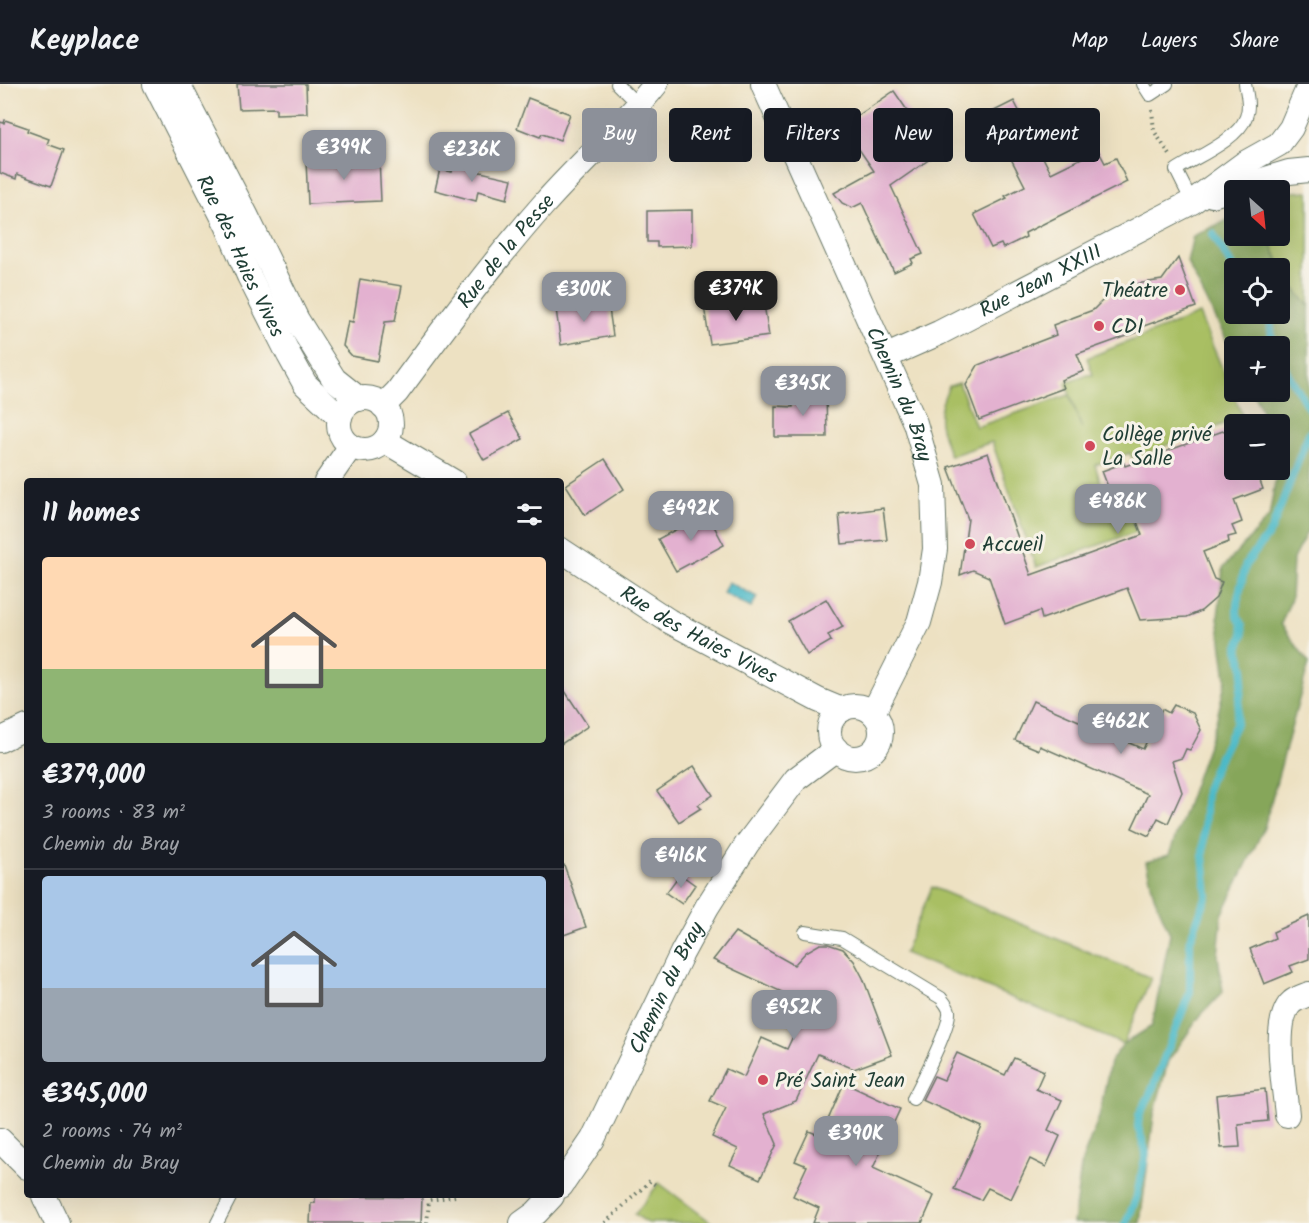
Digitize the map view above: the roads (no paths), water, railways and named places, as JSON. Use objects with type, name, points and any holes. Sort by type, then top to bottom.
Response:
[{"type":"street","name":"Rue des Haies Vives","points":[[155,84],[305,384],[340,417]]},
{"type":"street","name":"Rue des Haies Vives","points":[[178,84],[303,329],[334,379],[359,399]]},
{"type":"street","name":"Rue de la Pesse","points":[[383,406],[397,392],[474,288],[545,203],[639,106],[656,84]]},
{"type":"street","name":"Rue de la Pesse","points":[[639,106],[676,84]]},
{"type":"street","name":"Chemin du Bray","points":[[763,84],[887,356],[915,423],[933,485],[935,549],[930,582],[919,622],[873,713]]},
{"type":"street","name":"Rue Jean XXIII","points":[[1192,202],[1245,163],[1279,144],[1286,136],[1303,104],[1309,86]]},
{"type":"street","name":"Rue Jean XXIII","points":[[1286,136],[1309,131]]},
{"type":"street","name":"Rue Jean XXIII","points":[[887,356],[939,333],[1192,202],[1253,181],[1289,172],[1309,170]]},
{"type":"street","points":[[359,399],[376,401],[383,406],[388,412],[391,427],[385,441],[369,450],[351,446],[342,437],[340,417],[344,409],[359,399]]},
{"type":"street","points":[[385,441],[447,478]]},
{"type":"street","points":[[329,478],[351,446]]},
{"type":"street","name":"Rue des Haies Vives","points":[[564,552],[669,621],[818,700],[842,710]]},
{"type":"street","points":[[857,706],[873,713],[881,727],[881,736],[873,750],[859,758],[850,758],[836,749],[830,736],[830,728],[832,721],[842,710],[857,706]]},
{"type":"street","points":[[0,740],[24,728]]},
{"type":"street","name":"Chemin du Bray","points":[[564,1182],[593,1139],[706,907],[747,844],[796,779],[836,749]]},
{"type":"street","points":[[1287,1115],[1280,1036],[1282,1021],[1291,1003],[1309,994]]},
{"type":"street","points":[[0,1140],[24,1164]]},
{"type":"street","points":[[45,1198],[57,1223]]},
{"type":"street","points":[[522,1223],[536,1213],[550,1198]]},
{"type":"lane","points":[[616,84],[639,106]]},
{"type":"lane","points":[[1143,84],[1150,95],[1167,84]]},
{"type":"lane","points":[[1192,202],[1176,170],[1231,136],[1246,118],[1248,99],[1245,84]]},
{"type":"lane","points":[[805,932],[842,938],[941,998],[946,1005],[949,1011],[945,1029],[914,1099]]},
{"type":"lane","points":[[217,1223],[230,1198]]},
{"type":"water","points":[[728,582],[757,597],[751,608],[723,593]]},
{"type":"waterway","points":[[1213,234],[1227,258]]},
{"type":"waterway","points":[[1270,324],[1272,336]]},
{"type":"waterway","points":[[1290,377],[1309,409]]},
{"type":"waterway","points":[[1126,1223],[1136,1199],[1146,1153],[1138,1127],[1139,1115],[1150,1095],[1190,992],[1190,940],[1207,895],[1203,855],[1206,790],[1236,724],[1244,668],[1238,649],[1243,635],[1242,624],[1237,615],[1237,603],[1243,576],[1246,564],[1271,531],[1309,433]]},
{"type":"place","name":"Théatre","points":[[1180,290]]},
{"type":"place","name":"CDI","points":[[1099,326]]},
{"type":"place","name":"Collège privé La Salle","points":[[1090,446]]},
{"type":"place","name":"Accueil","points":[[970,544]]},
{"type":"place","name":"Pré Saint Jean","points":[[763,1080]]}]
